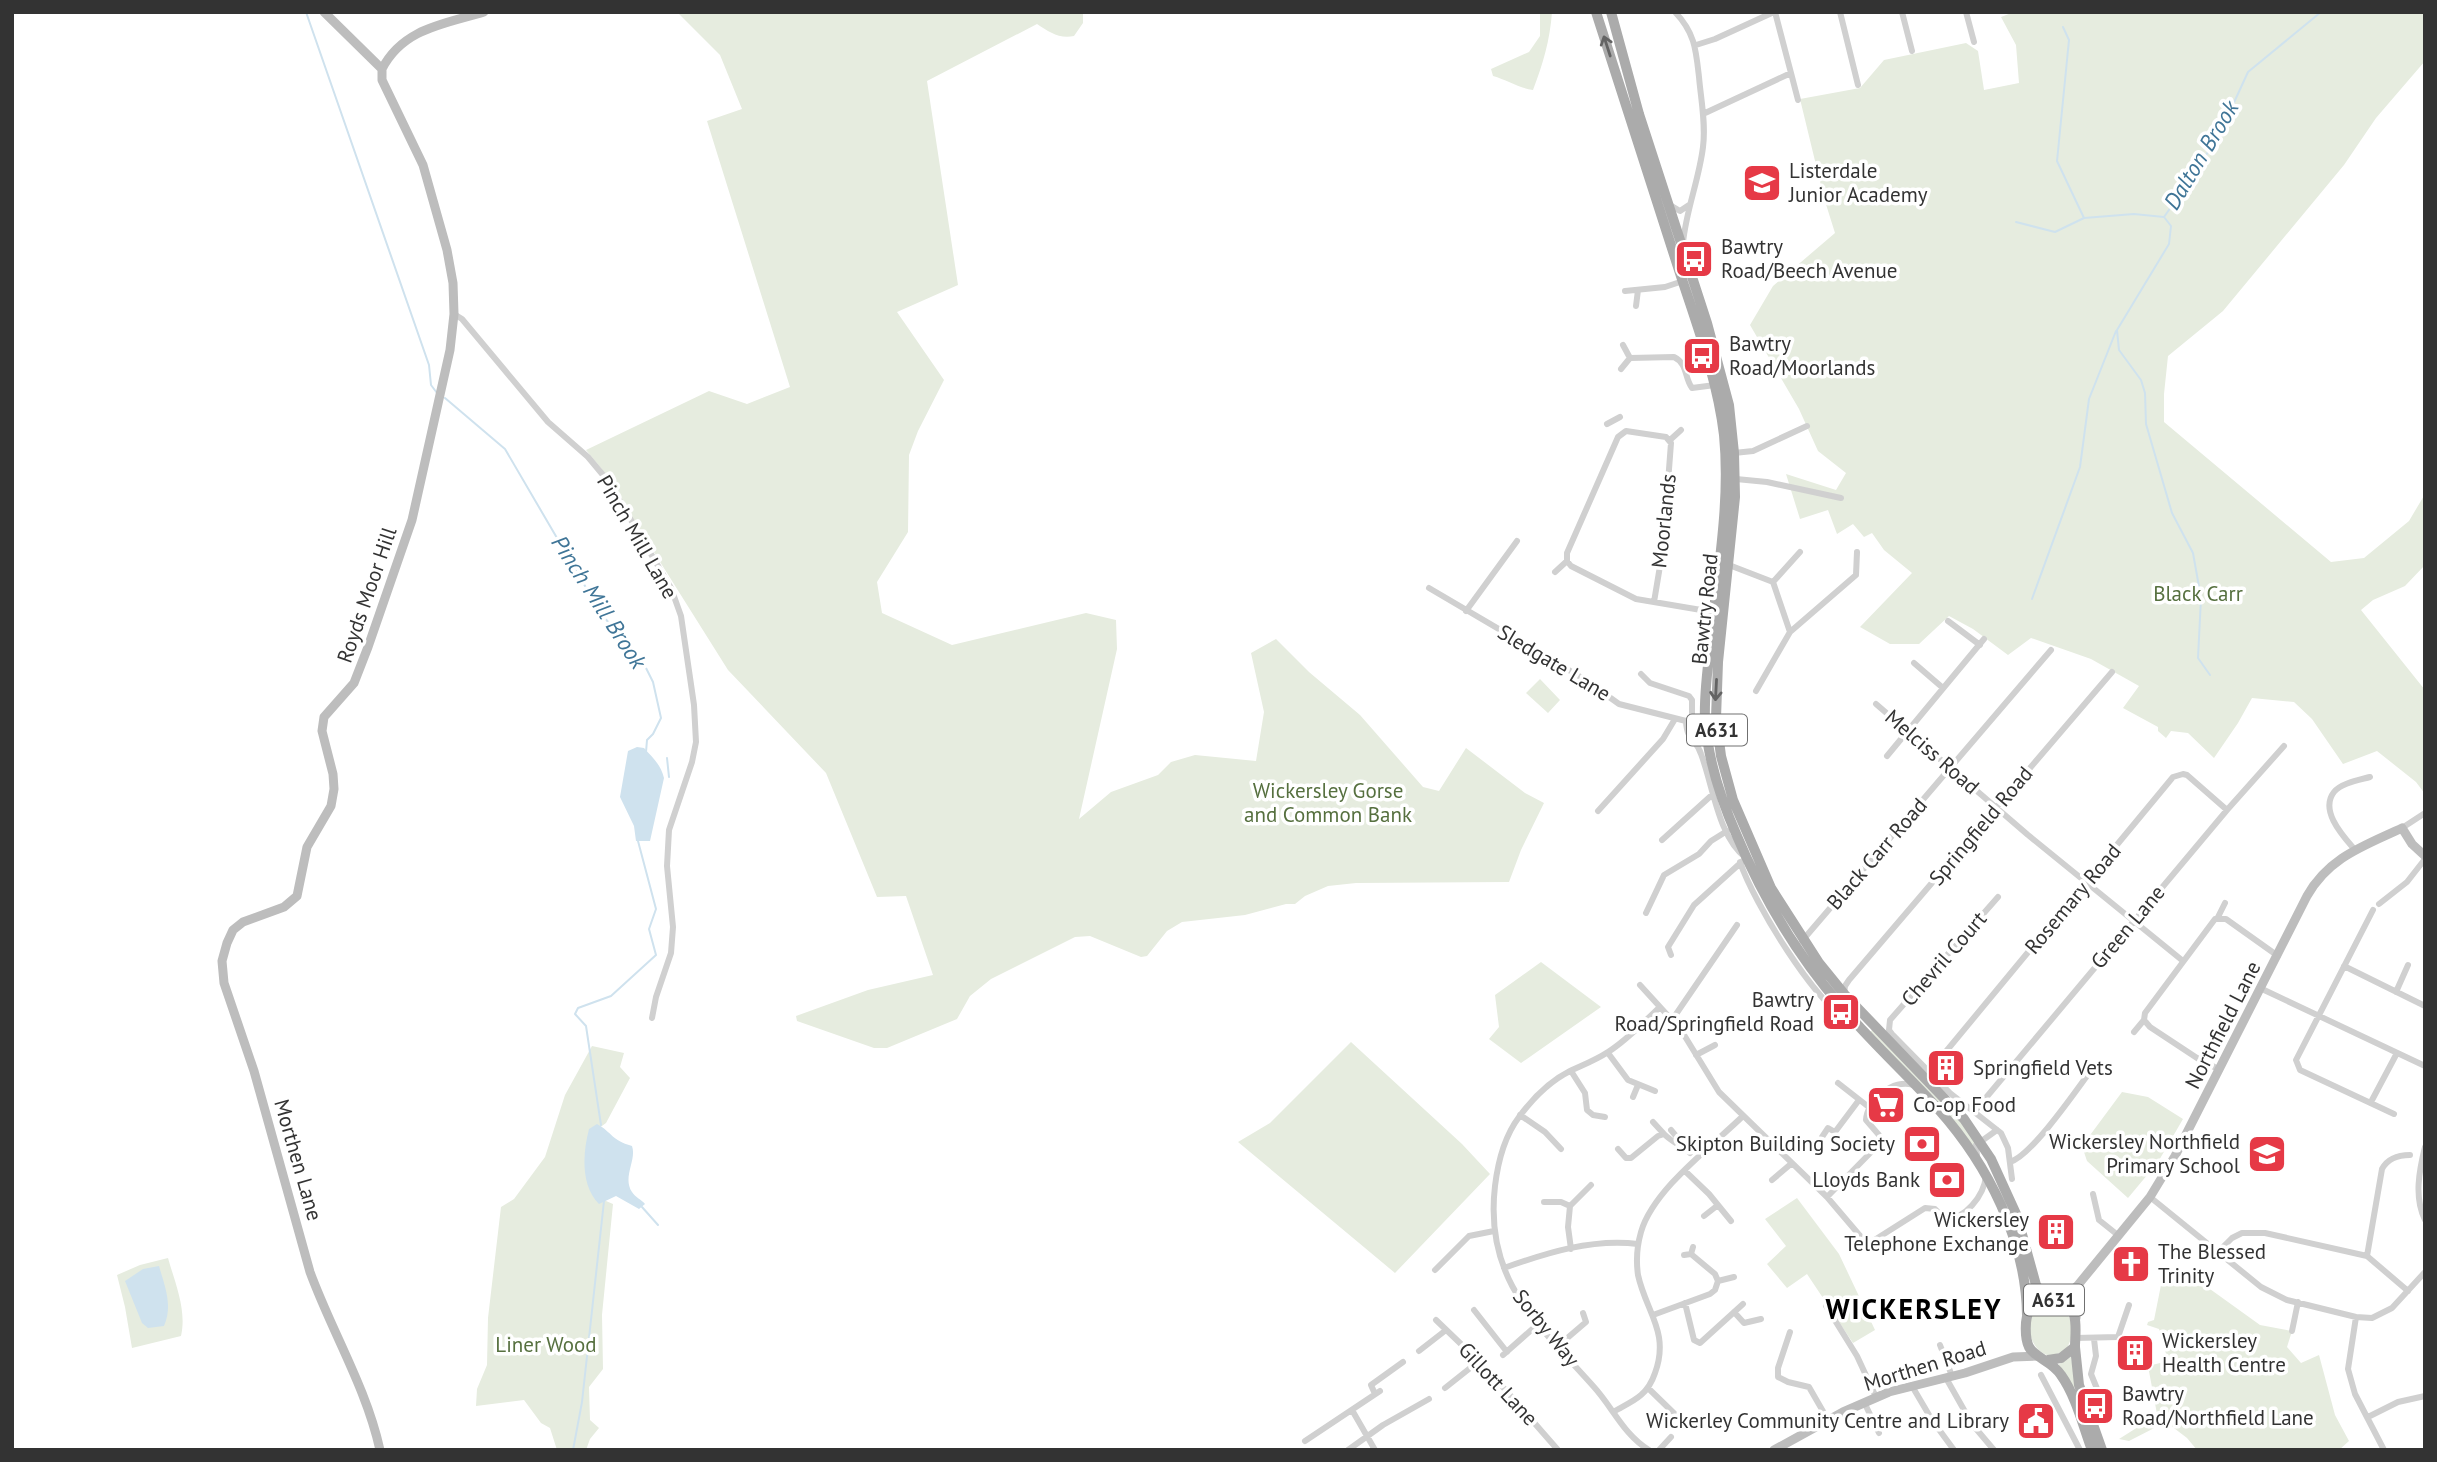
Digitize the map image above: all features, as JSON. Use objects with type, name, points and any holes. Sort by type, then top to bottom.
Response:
[{"type":"main road","points":[[324,12],[382,69],[387,60],[415,34],[484,12]]},
{"type":"main road","name":"Bawtry Road","points":[[1596,12],[1719,384],[1726,467],[1705,718],[1718,781],[1743,860],[1790,926]]},
{"type":"main road","name":"Bawtry Road","points":[[1611,12],[1639,114],[1682,247],[1719,384],[1734,453],[1735,479],[1729,565],[1716,705],[1721,756],[1733,800],[1771,888],[1799,944],[1828,990],[1944,1115],[1985,1174],[1998,1200],[2018,1254],[2027,1297],[2027,1315]]},
{"type":"main road","name":"Royds Moor Hill","points":[[284,907],[297,895],[307,847],[326,817],[333,799],[333,774],[322,731],[324,717],[354,684],[369,647],[412,520],[450,350],[454,314],[453,283],[447,250],[423,165],[382,80],[382,69]]},
{"type":"main road","name":"A631","points":[[1709,652],[1715,630],[1722,629]]},
{"type":"main road","points":[[2402,828],[2425,858]]},
{"type":"main road","name":"Northfield Lane","points":[[2052,1300],[2068,1294],[2078,1285],[2150,1197],[2184,1141],[2314,884],[2328,868],[2355,850],[2402,828]]},
{"type":"main road","name":"Morthen Lane","points":[[284,907],[238,925],[224,953],[223,975],[258,1082],[310,1272],[361,1391],[380,1450]]},
{"type":"main road","name":"Bawtry Road","points":[[1799,944],[1844,995],[1950,1104],[1980,1141],[2013,1205],[2036,1285],[2052,1300]]},
{"type":"main road","points":[[2076,1321],[2078,1285]]},
{"type":"main road","name":"A631","points":[[2038,1356],[2029,1347],[2027,1315],[2036,1304],[2052,1300],[2067,1306],[2076,1321],[2077,1379],[2102,1450]]},
{"type":"main road","name":"Morthen Road","points":[[2013,1357],[2027,1338]]},
{"type":"main road","points":[[2048,1360],[2062,1357],[2075,1343]]},
{"type":"main road","points":[[2038,1356],[2048,1360],[2063,1378],[2092,1450]]},
{"type":"main road","name":"Morthen Road","points":[[1774,1450],[1876,1397],[2013,1357],[2038,1356]]},
{"type":"street","points":[[1675,12],[1684,21],[1696,45],[1703,114],[1703,146],[1692,201],[1684,224],[1682,247]]},
{"type":"street","points":[[1696,45],[1774,12],[1798,100]]},
{"type":"street","points":[[1840,12],[1858,85]]},
{"type":"street","points":[[1902,12],[1912,51]]},
{"type":"street","points":[[1966,12],[1974,42]]},
{"type":"street","points":[[1703,114],[1791,74]]},
{"type":"street","points":[[1667,200],[1671,207],[1680,211],[1688,208],[1692,201]]},
{"type":"street","points":[[1625,291],[1665,287],[1683,281]]},
{"type":"street","points":[[1636,306],[1638,290]]},
{"type":"street","name":"Pinch Mill Lane","points":[[454,314],[462,319],[548,422],[588,457],[608,481],[663,573],[681,616],[694,705],[696,741],[692,762],[669,830],[667,866],[672,897],[671,953],[652,1018]]},
{"type":"street","points":[[1623,345],[1630,358]]},
{"type":"street","points":[[1621,369],[1630,358],[1674,357],[1685,365],[1687,381],[1692,388],[1719,384]]},
{"type":"street","points":[[1607,424],[1618,418],[1622,432],[1567,553],[1567,561],[1636,599],[1713,612],[1720,607],[1726,595]]},
{"type":"street","points":[[1734,453],[1753,451],[1807,426]]},
{"type":"street","points":[[1622,432],[1666,437],[1670,440],[1681,429]]},
{"type":"street","name":"Moorlands","points":[[1654,602],[1665,520],[1670,440]]},
{"type":"street","points":[[1735,479],[1767,482],[1841,498]]},
{"type":"street","points":[[1466,611],[1517,541]]},
{"type":"street","points":[[1773,582],[1800,552]]},
{"type":"street","points":[[1756,691],[1790,632],[1856,575],[1857,552]]},
{"type":"street","points":[[1555,572],[1567,561]]},
{"type":"street","points":[[1729,565],[1773,582]]},
{"type":"street","points":[[1773,582],[1790,632]]},
{"type":"street","name":"Sledgate Lane","points":[[1429,588],[1584,679],[1619,704],[1675,719],[1689,720]]},
{"type":"street","points":[[1886,756],[1982,642],[1948,621]]},
{"type":"street","name":"Black Carr Road","points":[[1799,944],[2051,650]]},
{"type":"street","points":[[1914,663],[1943,688]]},
{"type":"street","name":"Springfield Road","points":[[1844,995],[1844,988],[1849,980],[2112,672]]},
{"type":"street","name":"Bawtry Road","points":[[1641,674],[1650,683],[1691,697],[1688,736],[1701,752],[1727,831],[1768,917],[1809,979],[1841,1017],[1860,1027]]},
{"type":"street","name":"Melciss Road","points":[[1876,704],[2086,883],[2183,961]]},
{"type":"street","points":[[1689,720],[1705,718]]},
{"type":"street","points":[[1598,811],[1663,738],[1675,719]]},
{"type":"street","name":"Green Lane","points":[[1974,1112],[2227,810],[2284,746]]},
{"type":"street","name":"Rosemary Road","points":[[1929,1072],[2178,775],[2188,775],[2227,810]]},
{"type":"street","points":[[2355,850],[2333,819],[2331,798],[2338,789],[2370,777]]},
{"type":"street","points":[[1662,840],[1713,793]]},
{"type":"street","name":"Northfield Lane","points":[[2402,828],[2425,813]]},
{"type":"street","points":[[1646,913],[1664,876],[1699,854],[1727,831]]},
{"type":"street","points":[[2379,904],[2407,882],[2425,858]]},
{"type":"street","points":[[1671,955],[1668,947],[1694,905],[1743,860]]},
{"type":"street","name":"Chevril Court","points":[[1929,1072],[1889,1030],[1890,1020],[1998,897]]},
{"type":"street","points":[[2218,918],[2225,903]]},
{"type":"street","points":[[2374,911],[2297,1056],[2297,1065],[2300,1070],[2394,1114]]},
{"type":"street","points":[[2134,1032],[2212,921],[2218,918],[2226,919],[2277,956]]},
{"type":"street","points":[[1672,1020],[1737,925]]},
{"type":"street","name":"Black Carr Road","points":[[1790,926],[1813,929]]},
{"type":"street","points":[[2396,992],[2408,965]]},
{"type":"street","points":[[2344,966],[2425,1006]]},
{"type":"street","points":[[1830,978],[1838,981],[1849,980]]},
{"type":"street","points":[[1640,985],[1681,1030],[1719,1092],[1827,1197],[1865,1245],[1925,1208],[1936,1209],[1944,1218],[1954,1218],[1975,1204],[1977,1195],[1982,1192],[1998,1200]]},
{"type":"street","points":[[2262,989],[2425,1066]]},
{"type":"street","name":"Sorby Way","points":[[1649,1450],[1626,1432],[1613,1412],[1516,1296],[1504,1268],[1494,1231],[1493,1207],[1497,1169],[1509,1133],[1520,1115],[1545,1087],[1608,1053],[1660,1007]]},
{"type":"street","points":[[2144,1020],[2168,1039],[2220,1070]]},
{"type":"street","points":[[1696,1055],[1715,1045]]},
{"type":"street","points":[[1608,1053],[1624,1075],[1655,1091]]},
{"type":"street","points":[[2371,1102],[2397,1053]]},
{"type":"street","points":[[1895,1063],[1899,1074],[1897,1085]]},
{"type":"street","points":[[2010,1162],[2017,1159],[2044,1132],[2095,1065]]},
{"type":"street","points":[[1571,1071],[1585,1093],[1587,1110],[1593,1115],[1603,1117],[1599,1127]]},
{"type":"street","points":[[1929,1072],[1950,1093],[1997,1130],[2004,1140],[2012,1179]]},
{"type":"street","points":[[1838,1083],[1870,1108]]},
{"type":"street","points":[[1827,1197],[1880,1143],[1879,1135],[1866,1120],[1870,1108],[1885,1090],[1906,1083],[1918,1087]]},
{"type":"street","points":[[1633,1097],[1639,1085]]},
{"type":"street","points":[[1822,1137],[1828,1128],[1835,1132],[1859,1100]]},
{"type":"street","points":[[1520,1115],[1545,1132],[1561,1149]]},
{"type":"street","points":[[1613,1412],[1636,1399],[1648,1388],[1657,1368],[1661,1348],[1639,1276],[1638,1244],[1645,1219],[1652,1207],[1685,1171],[1743,1116]]},
{"type":"street","points":[[1653,1122],[1673,1144],[1683,1147],[1697,1160]]},
{"type":"street","points":[[1671,1130],[1690,1153]]},
{"type":"street","points":[[1980,1141],[1997,1130]]},
{"type":"street","points":[[1619,1164],[1664,1134]]},
{"type":"street","points":[[1986,1151],[1990,1136]]},
{"type":"street","name":"Bawtry Road","points":[[1980,1141],[1975,1150],[1985,1174]]},
{"type":"street","points":[[2425,1147],[2418,1179],[2421,1211],[2425,1220]]},
{"type":"street","points":[[1618,1149],[1626,1158]]},
{"type":"street","points":[[2367,1256],[2382,1169],[2390,1160],[2402,1154],[2410,1154]]},
{"type":"street","points":[[1772,1180],[1792,1163]]},
{"type":"street","points":[[1685,1171],[1731,1221]]},
{"type":"street","points":[[1982,1192],[1985,1174]]},
{"type":"street","points":[[1571,1249],[1568,1227],[1570,1206],[1591,1185]]},
{"type":"street","points":[[2094,1194],[2099,1220],[2119,1236]]},
{"type":"street","points":[[2150,1197],[2261,1287],[2279,1297],[2356,1317],[2372,1318],[2382,1315],[2424,1276]]},
{"type":"street","points":[[1544,1202],[1570,1206]]},
{"type":"street","points":[[1704,1216],[1718,1205]]},
{"type":"street","points":[[1435,1270],[1469,1236],[1494,1231]]},
{"type":"street","points":[[2218,1252],[2232,1238],[2251,1231],[2367,1256],[2408,1291]]},
{"type":"street","points":[[1504,1268],[1547,1253],[1609,1242],[1638,1244]]},
{"type":"street","points":[[1653,1315],[1715,1290],[1718,1281],[1714,1274],[1689,1252]]},
{"type":"street","points":[[1718,1281],[1734,1277]]},
{"type":"street","points":[[2292,1331],[2298,1302]]},
{"type":"street","points":[[1685,1303],[1694,1340],[1699,1343],[1743,1304]]},
{"type":"street","points":[[2075,1343],[2118,1337],[2129,1305]]},
{"type":"street","points":[[1826,1306],[1857,1356],[1876,1397]]},
{"type":"street","points":[[1474,1310],[1505,1354],[1538,1324]]},
{"type":"street","points":[[1734,1312],[1744,1323],[1761,1319]]},
{"type":"street","points":[[1583,1313],[1586,1322],[1594,1327]]},
{"type":"street","points":[[2356,1317],[2348,1369],[2354,1394],[2384,1450]]},
{"type":"street","name":"Gillott Lane","points":[[1436,1320],[1479,1361],[1558,1450]]},
{"type":"street","points":[[1558,1346],[1586,1322]]},
{"type":"street","points":[[1419,1351],[1446,1330]]},
{"type":"street","points":[[1790,1332],[1778,1375],[1788,1382],[1809,1387],[1828,1420]]},
{"type":"street","points":[[2094,1339],[2096,1356],[2091,1374],[2109,1418]]},
{"type":"street","points":[[1940,1345],[1949,1377],[1972,1423],[1994,1450]]},
{"type":"street","points":[[1445,1388],[1479,1361]]},
{"type":"street","points":[[1303,1430],[1307,1440],[1352,1410],[1377,1392],[1370,1386],[1403,1362]]},
{"type":"street","points":[[2041,1375],[2080,1450]]},
{"type":"street","points":[[1912,1386],[1954,1450]]},
{"type":"street","points":[[1648,1388],[1685,1424]]},
{"type":"street","points":[[2368,1417],[2398,1402],[2425,1396]]},
{"type":"street","points":[[1348,1450],[1429,1399]]},
{"type":"street","points":[[1864,1402],[1879,1433]]},
{"type":"street","points":[[1352,1410],[1375,1450]]},
{"type":"street","points":[[2073,1436],[2085,1431]]},
{"type":"street","points":[[1659,1450],[1671,1437]]},
{"type":"green space","name":"Wickersley Gorse and Common Bank","points":[[677,12],[1083,12],[1083,23],[1074,36],[1059,36],[1037,24],[927,81],[958,285],[897,312],[944,380],[909,455],[908,532],[877,582],[882,613],[952,645],[1086,613],[1116,620],[1117,649],[1079,819],[1111,792],[1158,775],[1171,762],[1195,755],[1256,761],[1264,712],[1251,653],[1276,639],[1309,672],[1360,715],[1423,787],[1439,791],[1466,748],[1525,793],[1544,803],[1509,882],[1356,883],[1328,886],[1305,896],[1295,904],[1245,915],[1182,922],[1167,931],[1147,956],[1141,957],[1090,936],[1075,937],[991,979],[970,996],[957,1019],[887,1048],[874,1048],[797,1021],[796,1016],[868,990],[933,975],[906,896],[877,897],[826,773],[728,670],[601,468],[586,450],[709,391],[747,404],[790,387],[707,121],[742,109],[720,55]]},
{"type":"green space","points":[[1540,12],[1552,12],[1546,52],[1533,90],[1493,76],[1491,69],[1529,52],[1540,36]]},
{"type":"green space","name":"Black Carr","points":[[2014,12],[2425,12],[2425,61],[2376,118],[2344,165],[2223,311],[2168,356],[2164,422],[2331,562],[2364,558],[2409,521],[2425,494],[2425,565],[2405,586],[2373,600],[2361,610],[2425,690],[2425,794],[2416,782],[2377,751],[2343,764],[2312,719],[2294,702],[2252,698],[2214,758],[2188,733],[2171,731],[2166,738],[2158,731],[2158,727],[2123,708],[2139,686],[2091,659],[2031,638],[2008,655],[1973,629],[1949,616],[1919,644],[1890,644],[1860,627],[1912,573],[1884,550],[1872,533],[1864,537],[1853,524],[1837,534],[1828,510],[1800,519],[1786,474],[1836,490],[1846,473],[1818,451],[1799,409],[1750,325],[1773,286],[1835,233],[1800,99],[1860,88],[1884,60],[1966,43],[1978,51],[1984,90],[2019,83],[2016,45],[2001,17]]},
{"type":"green space","points":[[1540,679],[1560,700],[1548,713],[1526,693]]},
{"type":"green space","points":[[1541,962],[1601,1007],[1521,1063],[1489,1039],[1499,1027],[1495,995]]},
{"type":"green space","points":[[1873,1029],[1941,1098],[1976,1140],[1973,1147],[1940,1104],[1870,1032]]},
{"type":"green space","points":[[1351,1042],[1462,1144],[1490,1174],[1395,1273],[1238,1142],[1270,1123]]},
{"type":"green space","name":"Liner Wood","points":[[592,1046],[624,1053],[620,1067],[630,1078],[606,1123],[591,1134],[599,1198],[613,1204],[602,1315],[603,1369],[589,1387],[590,1420],[599,1428],[590,1439],[586,1450],[557,1450],[550,1428],[541,1423],[524,1400],[476,1406],[477,1389],[487,1365],[488,1318],[501,1207],[514,1199],[545,1157],[565,1095]]},
{"type":"green space","points":[[2122,1092],[2148,1097],[2183,1119],[2158,1162],[2128,1198],[2087,1161],[2082,1146]]},
{"type":"green space","points":[[1797,1198],[1839,1254],[1875,1330],[1853,1343],[1807,1274],[1787,1288],[1767,1264],[1786,1246],[1765,1219]]},
{"type":"green space","points":[[168,1258],[181,1306],[181,1336],[132,1348],[117,1275],[140,1265]]},
{"type":"green space","points":[[2163,1275],[2203,1284],[2260,1325],[2292,1331],[2287,1347],[2301,1363],[2319,1355],[2335,1415],[2349,1441],[2339,1450],[2197,1450],[2187,1438],[2166,1422],[2129,1441],[2119,1439],[2138,1427],[2138,1421],[2157,1414],[2148,1366],[2168,1361],[2159,1329],[2147,1325],[2154,1320]]},
{"type":"green space","points":[[2053,1304],[2065,1311],[2072,1330],[2065,1351],[2050,1356],[2038,1349],[2034,1343],[2030,1322],[2037,1309]]},
{"type":"green space","points":[[2071,1357],[2076,1387],[2071,1389],[2058,1365]]},
{"type":"water","points":[[637,747],[644,748],[653,758],[664,778],[650,841],[636,841],[634,826],[620,797],[628,751]]},
{"type":"water","points":[[597,1124],[620,1141],[632,1146],[633,1157],[628,1180],[632,1192],[645,1204],[639,1209],[616,1196],[599,1204],[589,1188],[585,1148],[589,1129]]},
{"type":"water","points":[[159,1266],[167,1296],[167,1318],[164,1326],[148,1328],[142,1323],[125,1281],[143,1269]]},
{"type":"waterway","name":"Pinch Mill Brook","points":[[306,12],[429,365],[431,385],[437,393]]},
{"type":"waterway","name":"Dalton Brook","points":[[2210,675],[2198,658],[2201,598],[2193,553],[2172,513],[2146,424],[2145,393],[2141,380],[2119,350],[2117,330],[2169,244],[2171,226],[2164,217],[2201,164],[2225,122],[2248,72],[2321,12]]},
{"type":"waterway","points":[[2063,27],[2069,40],[2057,161],[2084,218]]},
{"type":"waterway","points":[[2016,222],[2055,232],[2084,218],[2134,214],[2164,217]]},
{"type":"waterway","points":[[2032,599],[2080,467],[2089,399],[2116,331]]},
{"type":"waterway","name":"Pinch Mill Brook","points":[[445,398],[505,449],[602,615],[642,660],[653,682],[661,718],[647,740],[646,752]]},
{"type":"waterway","points":[[667,758],[669,777]]},
{"type":"waterway","name":"Pinch Mill Brook","points":[[601,1125],[586,1026],[575,1014],[578,1008],[611,996],[656,955],[649,929],[656,909],[638,841]]},
{"type":"waterway","name":"Pinch Mill Brook","points":[[573,1450],[582,1402],[604,1201]]},
{"type":"waterway","points":[[642,1207],[658,1225]]},
{"type":"place","name":"Listerdale Junior Academy","points":[[1762,183]]},
{"type":"place","name":"Bawtry Road/Beech Avenue","points":[[1694,259]]},
{"type":"place","name":"Bawtry Road/Moorlands","points":[[1702,356]]},
{"type":"place","name":"Bawtry Road/Springfield Road","points":[[1841,1012]]},
{"type":"place","name":"Springfield Vets","points":[[1946,1068]]},
{"type":"place","name":"Co-op Food","points":[[1886,1105]]},
{"type":"place","name":"Skipton Building Society","points":[[1922,1144]]},
{"type":"place","name":"Wickersley Northfield Primary School","points":[[2267,1154]]},
{"type":"place","name":"Lloyds Bank","points":[[1947,1180]]},
{"type":"place","name":"Wickersley Telephone Exchange","points":[[2056,1232]]},
{"type":"place","name":"The Blessed Trinity","points":[[2131,1264]]},
{"type":"place","name":"Wickersley Health Centre","points":[[2135,1353]]},
{"type":"place","name":"Bawtry Road/Northfield Lane","points":[[2095,1406]]},
{"type":"place","name":"Wickerley Community Centre and Library","points":[[2036,1421]]},
{"type":"district","name":"WICKERSLEY","points":[[1914,1309]]}]
